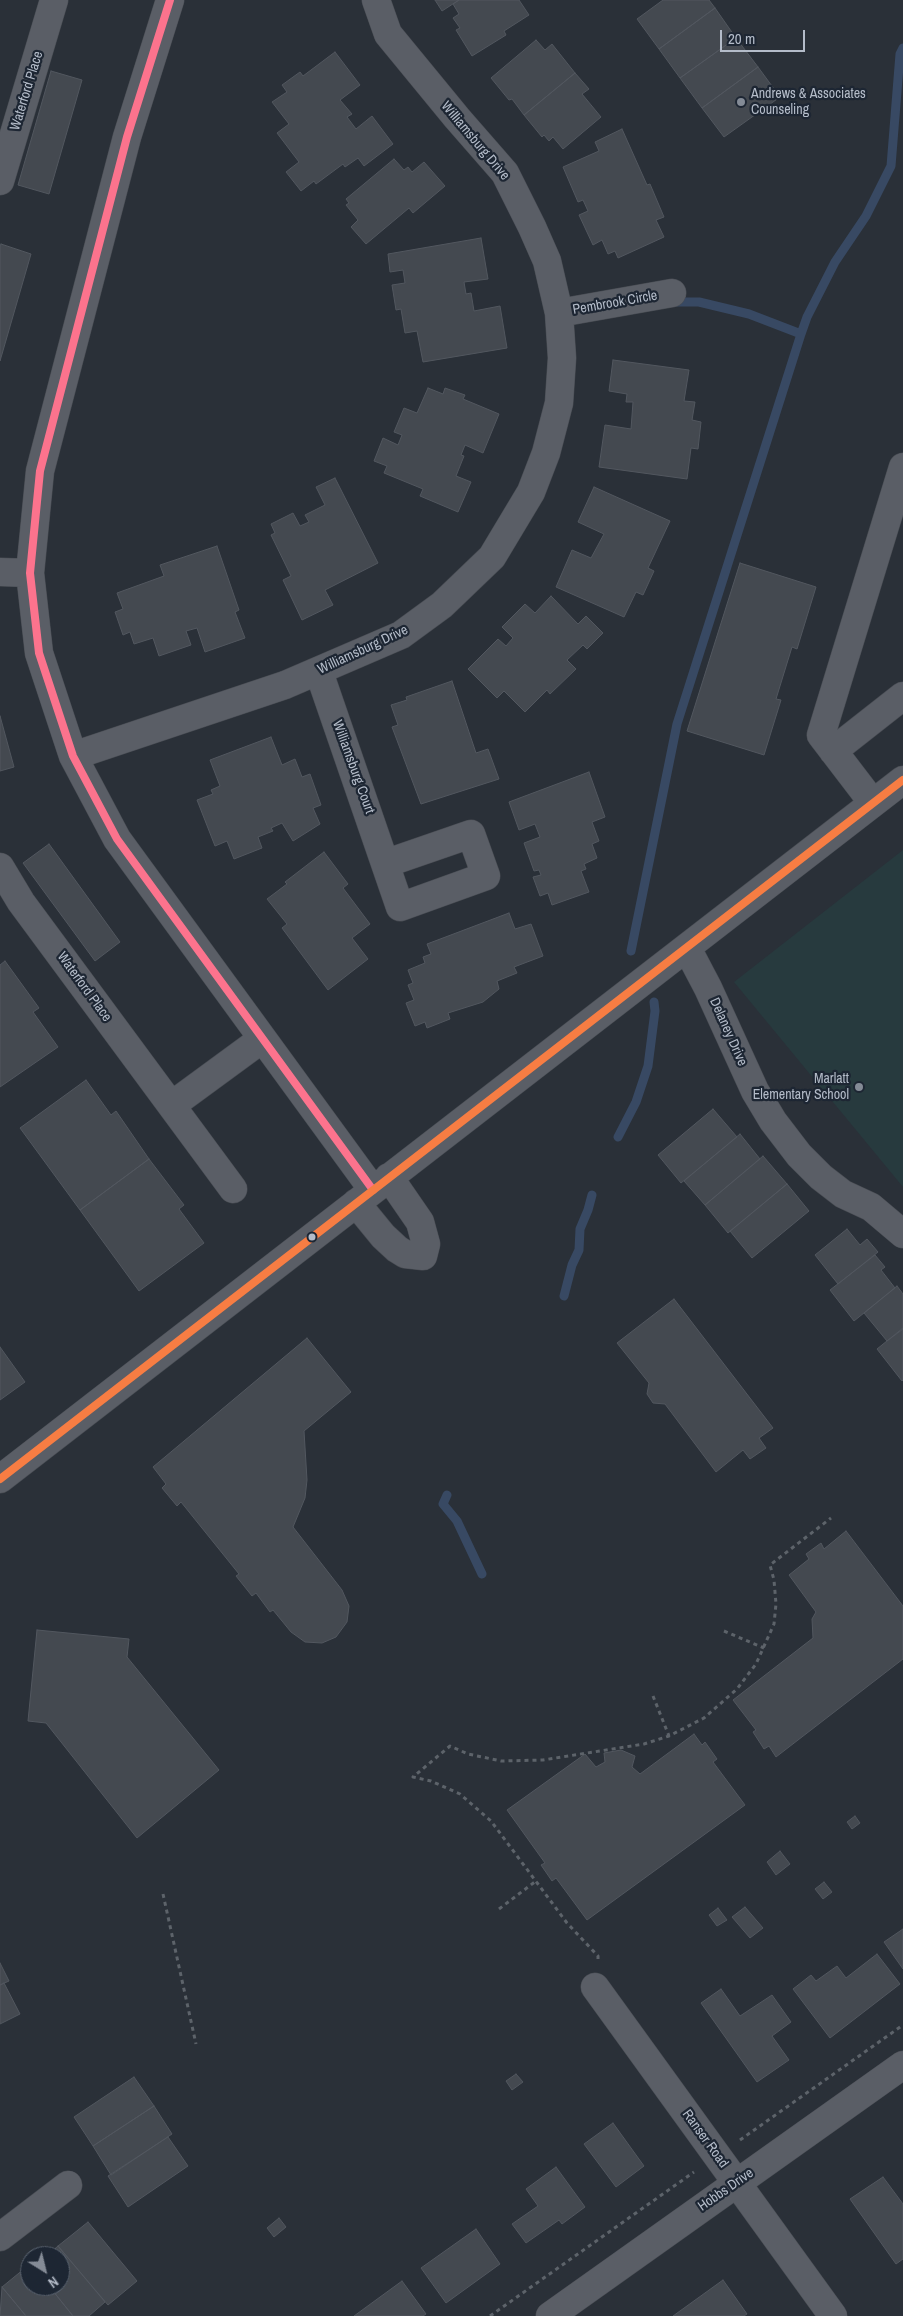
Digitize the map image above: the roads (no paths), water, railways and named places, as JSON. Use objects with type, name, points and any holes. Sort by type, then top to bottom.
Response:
[{"type":"street","name":"Waterford Place","points":[[0,181],[54,0]]},
{"type":"street","points":[[170,0],[127,137],[40,471],[30,572],[39,653],[73,756],[117,839],[373,1190]]},
{"type":"street","name":"Williamsburg Drive","points":[[73,756],[107,743],[285,685],[319,672],[401,635],[442,605],[492,557],[531,492],[546,453],[559,403],[562,358],[559,313],[546,261],[532,227],[505,173],[388,34],[376,0]]},
{"type":"street","name":"Pembrook Circle","points":[[559,313],[672,293]]},
{"type":"street","points":[[873,803],[821,735],[903,467]]},
{"type":"street","points":[[0,572],[30,572]]},
{"type":"street","name":"Williamsburg Court","points":[[319,672],[387,863]]},
{"type":"street","points":[[834,751],[903,696]]},
{"type":"street","points":[[0,1478],[903,780]]},
{"type":"street","name":"Waterford Place","points":[[0,867],[21,902],[233,1189]]},
{"type":"street","name":"Delaney Drive","points":[[687,948],[708,988],[755,1091],[773,1121],[794,1148],[821,1177],[843,1194],[871,1207],[903,1234]]},
{"type":"street","points":[[172,1105],[262,1039]]},
{"type":"street","name":"Ranser Road","points":[[595,1987],[833,2316]]},
{"type":"street","name":"Hobbs Drive","points":[[550,2316],[903,2065]]},
{"type":"street","points":[[0,2237],[68,2185]]},
{"type":"waterway","points":[[631,951],[677,724],[801,334],[807,317],[835,262],[866,216],[891,166],[900,54],[903,48]]},
{"type":"waterway","points":[[674,302],[699,302],[749,314],[801,334]]},
{"type":"waterway","points":[[618,1137],[636,1102],[648,1066],[655,1011],[654,1002]]},
{"type":"waterway","points":[[564,1296],[572,1265],[579,1250],[580,1229],[592,1195]]},
{"type":"waterway","points":[[447,1495],[443,1504],[457,1521],[482,1574]]},
{"type":"place","name":"Andrews & Associates Counseling","points":[[741,102]]},
{"type":"place","name":"Marlatt Elementary School","points":[[859,1087]]}]
